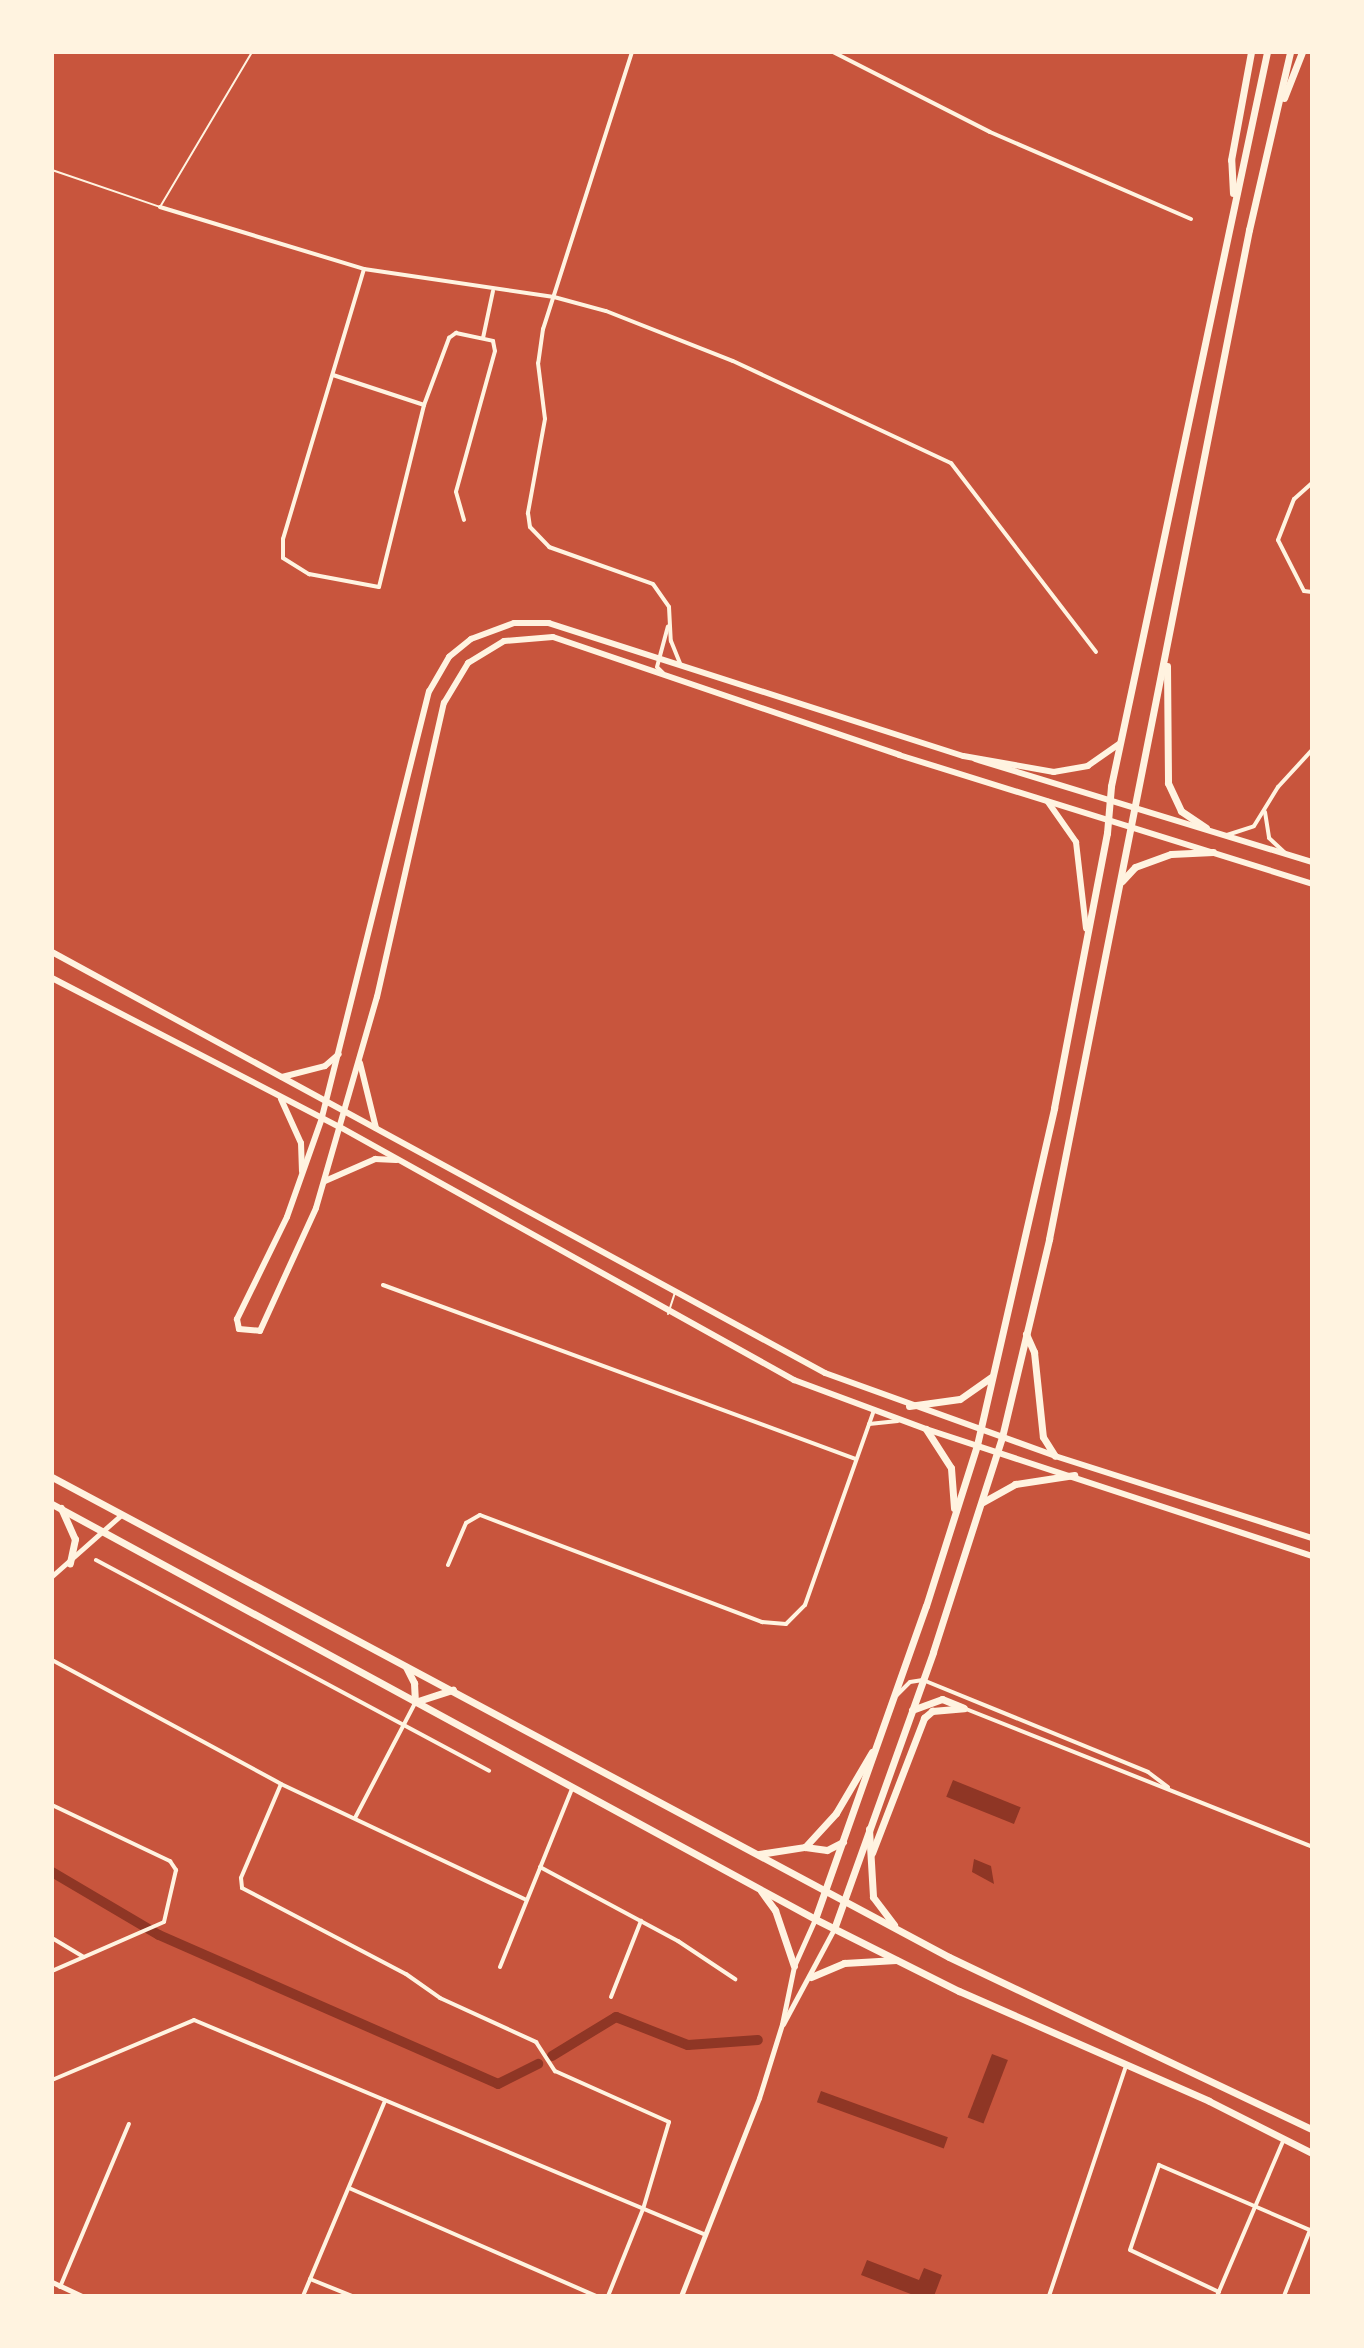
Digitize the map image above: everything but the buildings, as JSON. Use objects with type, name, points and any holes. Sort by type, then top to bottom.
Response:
[{"type":"main road","points":[[1234,203],[1231,160],[1251,52]]},
{"type":"main road","points":[[815,1919],[977,1445],[1054,1108],[1120,743],[1267,52]]},
{"type":"main road","points":[[834,1929],[923,1680],[1002,1437],[1120,883],[1249,230],[1290,52]]},
{"type":"main road","points":[[1279,107],[1302,52]]},
{"type":"main road","points":[[1312,862],[963,756],[680,663],[540,621],[486,631],[449,657],[433,681],[322,1118],[302,1175],[237,1319],[239,1329],[250,1334],[260,1331],[290,1273],[325,1181],[359,1060],[444,703],[468,663],[504,641],[553,637],[670,680],[1312,884]]},
{"type":"main road","points":[[1168,644],[1168,783],[1181,811],[1206,828]]},
{"type":"main road","points":[[963,756],[1075,771],[1110,755],[1120,743]]},
{"type":"main road","points":[[1047,801],[1076,842],[1086,928]]},
{"type":"main road","points":[[1120,883],[1135,867],[1171,854],[1213,852]]},
{"type":"main road","points":[[52,952],[825,1373],[909,1406],[1055,1456],[1312,1538]]},
{"type":"main road","points":[[52,978],[340,1127],[668,1314],[794,1380],[926,1429],[1310,1554]]},
{"type":"main road","points":[[282,1077],[325,1066],[339,1054]]},
{"type":"main road","points":[[359,1060],[376,1128]]},
{"type":"main road","points":[[280,1096],[301,1143],[302,1175]]},
{"type":"main road","points":[[325,1181],[375,1159],[399,1161]]},
{"type":"main road","points":[[1026,1334],[1034,1352],[1043,1437],[1055,1456]]},
{"type":"main road","points":[[909,1406],[960,1399],[993,1376]]},
{"type":"main road","points":[[926,1429],[951,1468],[955,1514]]},
{"type":"main road","points":[[983,1502],[1015,1484],[1074,1475]]},
{"type":"main road","points":[[52,1477],[759,1854],[826,1894],[1312,2129]]},
{"type":"main road","points":[[52,1504],[834,1929],[1312,2153]]},
{"type":"main road","points":[[61,1508],[75,1539],[70,1563]]},
{"type":"main road","points":[[404,1665],[414,1683],[415,1702]]},
{"type":"main road","points":[[415,1702],[453,1690]]},
{"type":"main road","points":[[912,1710],[942,1699],[964,1708]]},
{"type":"main road","points":[[872,1853],[924,1718],[932,1711],[964,1708]]},
{"type":"main road","points":[[805,1847],[824,1831],[874,1750]]},
{"type":"main road","points":[[869,1827],[873,1897],[898,1930]]},
{"type":"main road","points":[[759,1854],[805,1847],[827,1850],[844,1840]]},
{"type":"main road","points":[[759,1889],[775,1910],[794,1966]]},
{"type":"main road","points":[[811,1977],[844,1963],[898,1960]]},
{"type":"street","points":[[632,52],[554,297],[538,363],[546,403],[529,496],[530,527],[564,555],[653,584],[669,607],[669,624],[657,667],[670,680]]},
{"type":"street","points":[[833,52],[949,113],[1191,219]]},
{"type":"street","points":[[160,207],[364,269],[493,291],[554,297],[669,333],[951,463],[1096,652]]},
{"type":"street","points":[[364,269],[280,550],[297,571],[379,587],[424,405],[449,338],[456,333],[493,341],[495,351],[456,492],[464,520]]},
{"type":"street","points":[[483,338],[493,291]]},
{"type":"street","points":[[333,375],[424,405]]},
{"type":"street","points":[[1312,483],[1294,499],[1278,540],[1304,591],[1312,592]]},
{"type":"street","points":[[669,624],[680,663]]},
{"type":"street","points":[[1227,835],[1254,826],[1278,787],[1312,750]]},
{"type":"street","points":[[1264,810],[1269,838],[1288,854]]},
{"type":"street","points":[[383,1285],[856,1459]]},
{"type":"street","points":[[448,1565],[466,1523],[480,1515],[762,1622],[786,1624],[805,1605],[874,1410]]},
{"type":"street","points":[[869,1424],[905,1421]]},
{"type":"street","points":[[52,1576],[121,1515]]},
{"type":"street","points":[[96,1560],[489,1771]]},
{"type":"street","points":[[52,1660],[281,1784],[526,1900]]},
{"type":"street","points":[[891,1703],[905,1685],[923,1680],[1148,1772],[1171,1789]]},
{"type":"street","points":[[355,1818],[415,1702]]},
{"type":"street","points":[[964,1708],[1145,1784],[1171,1789],[1312,1847]]},
{"type":"street","points":[[1014,1729],[1017,1720]]},
{"type":"street","points":[[281,1784],[241,1878],[242,1888],[406,1974],[440,1998],[541,2049],[552,2068],[669,2122],[643,2209],[608,2296]]},
{"type":"street","points":[[500,1967],[572,1789]]},
{"type":"street","points":[[52,1805],[175,1866],[171,1904],[164,1922],[52,1971]]},
{"type":"street","points":[[540,1867],[641,1921],[735,1979]]},
{"type":"street","points":[[681,2296],[707,2235],[782,2024],[794,1966],[815,1919]]},
{"type":"street","points":[[611,1997],[641,1921]]},
{"type":"street","points":[[782,2024],[811,1977],[834,1929]]},
{"type":"street","points":[[52,1938],[84,1957]]},
{"type":"street","points":[[52,2080],[194,2020],[707,2235]]},
{"type":"street","points":[[1049,2296],[1126,2066]]},
{"type":"street","points":[[303,2296],[385,2101]]},
{"type":"street","points":[[60,2287],[129,2124]]},
{"type":"street","points":[[1284,2139],[1256,2203],[1218,2294],[1130,2250],[1156,2167],[1188,2173],[1256,2203],[1311,2231],[1284,2296]]},
{"type":"street","points":[[349,2188],[596,2296]]},
{"type":"street","points":[[310,2279],[352,2296]]},
{"type":"street","points":[[52,2282],[82,2296]]},
{"type":"lane","points":[[52,170],[160,207],[252,52]]},
{"type":"lane","points":[[668,1314],[675,1293]]},
{"type":"shaded area","points":[[953,1780],[1021,1807],[1014,1824],[946,1797]]},
{"type":"shaded area","points":[[974,1859],[991,1866],[994,1884],[972,1872]]},
{"type":"shaded area","points":[[992,2054],[1008,2060],[984,2124],[968,2117]]},
{"type":"shaded area","points":[[821,2091],[948,2137],[944,2148],[817,2102]]},
{"type":"shaded area","points":[[867,2260],[919,2280],[924,2268],[942,2275],[934,2296],[916,2296],[861,2275]]},
{"type":"waterway","points":[[52,1872],[159,1935],[498,2084],[538,2064]]},
{"type":"waterway","points":[[552,2056],[616,2017],[688,2045],[758,2040]]}]
